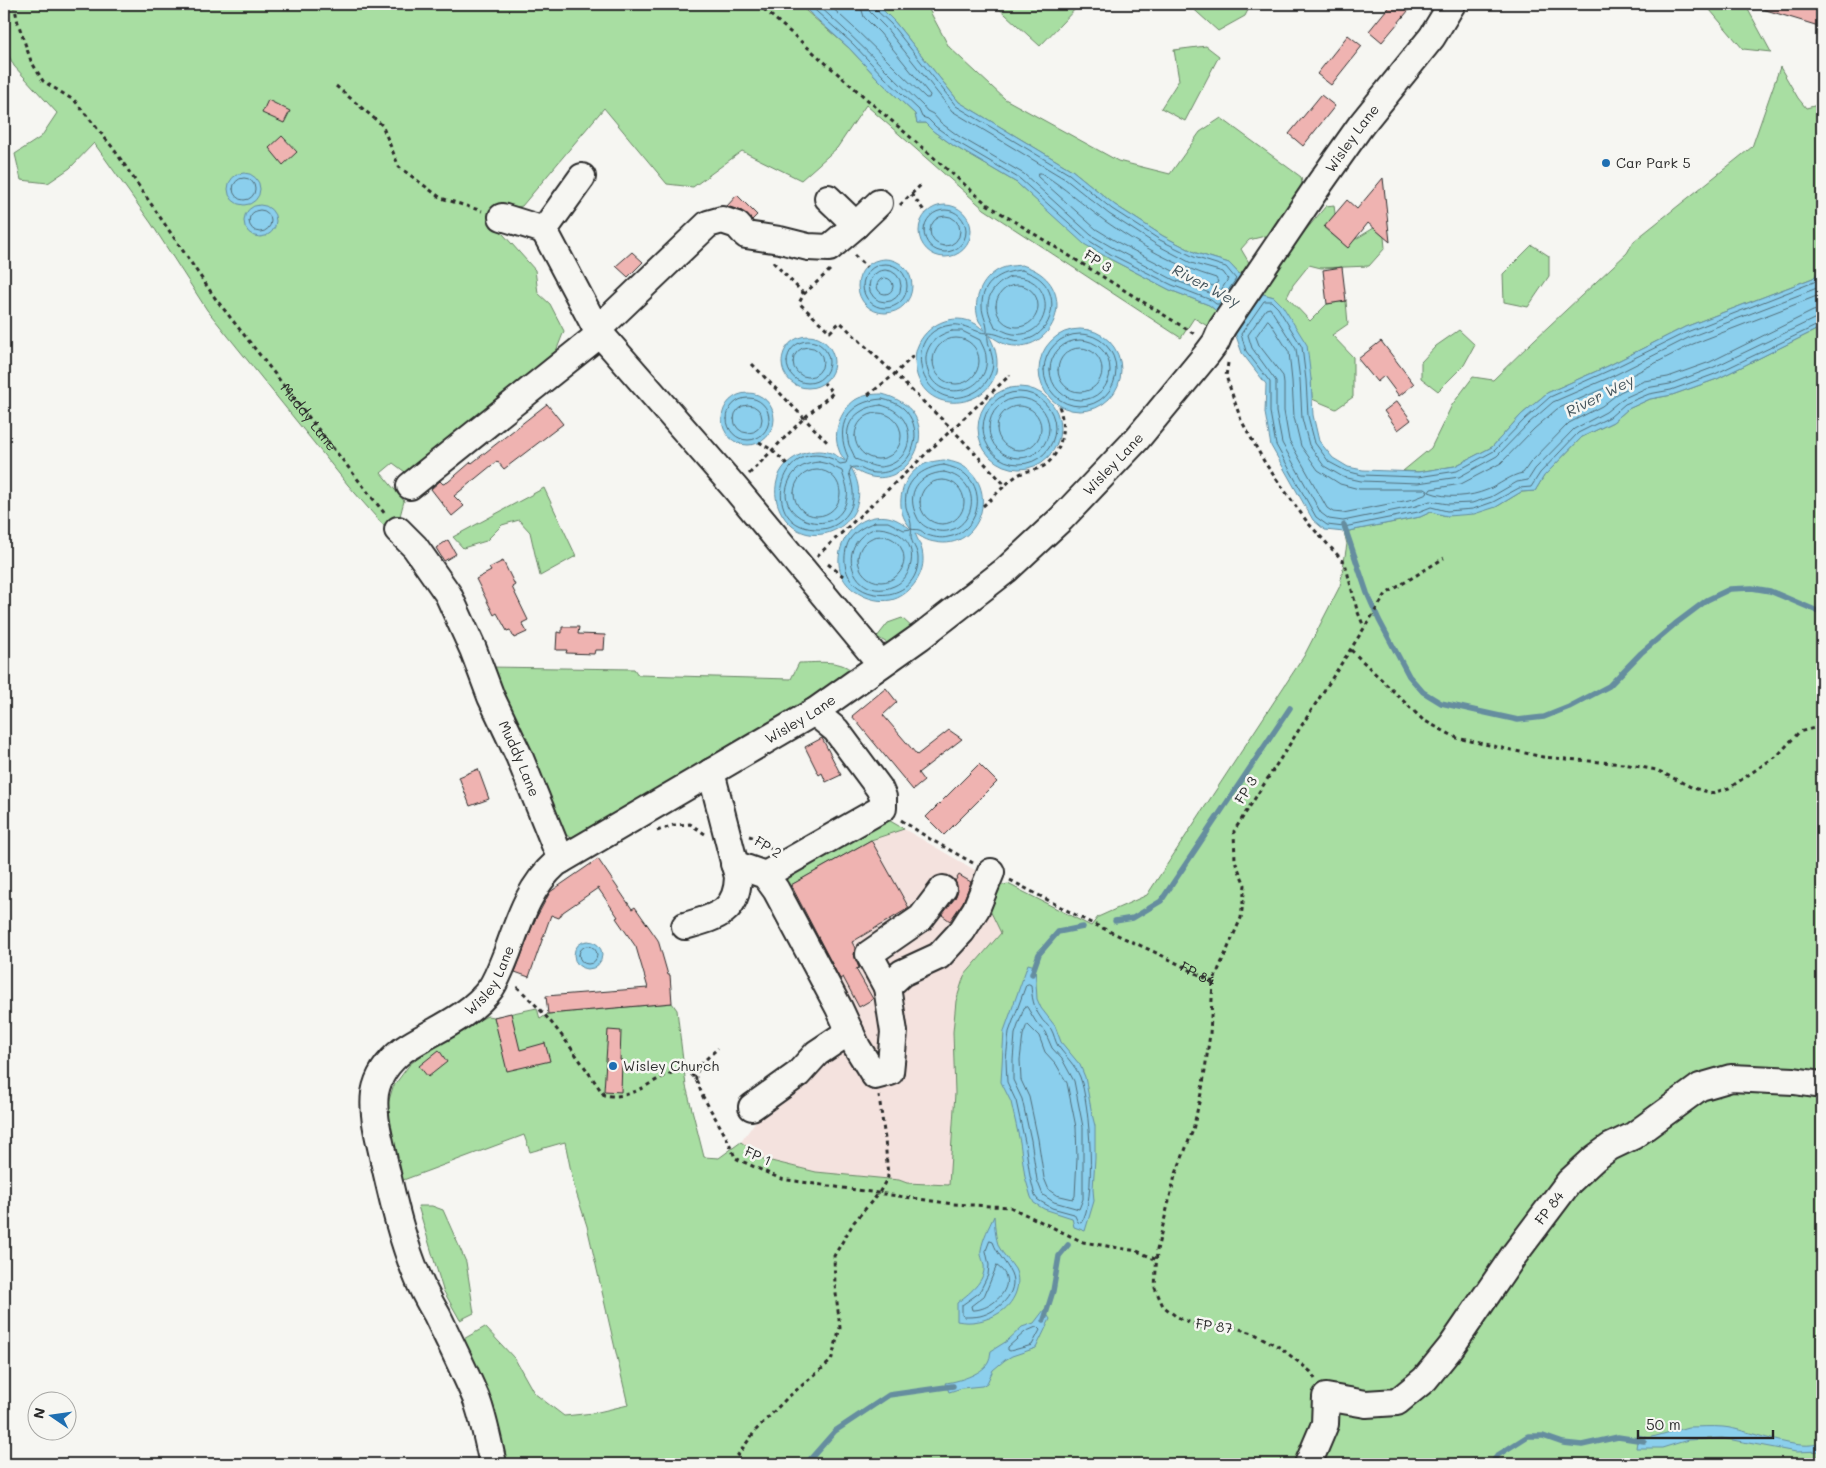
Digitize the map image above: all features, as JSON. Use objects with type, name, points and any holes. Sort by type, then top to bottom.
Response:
[{"type":"street","name":"Wisley Lane","points":[[492,1464],[486,1432],[476,1399],[436,1314],[424,1293],[405,1240],[379,1136],[374,1102],[378,1082],[383,1072],[396,1056],[462,1015],[482,998],[491,987],[499,972],[530,895],[546,872],[561,860],[814,712],[920,637],[1006,570],[1033,546],[1137,439],[1219,335],[1361,125],[1432,37],[1452,4]]},
{"type":"street","points":[[544,230],[582,177]]},
{"type":"street","points":[[828,198],[856,225]]},
{"type":"street","points":[[410,486],[599,332],[708,224],[722,220],[737,225],[746,235],[780,240],[808,247],[829,248],[856,225],[888,205]]},
{"type":"street","points":[[502,217],[544,230],[599,332],[735,488],[881,664]]},
{"type":"street","name":"Muddy Lane","points":[[398,530],[415,547],[448,594],[473,649],[491,697],[519,756],[561,860]]},
{"type":"street","name":"FP 2","points":[[791,860],[883,808],[883,797],[879,788],[836,730],[814,712]]},
{"type":"street","points":[[685,926],[724,912],[733,902],[738,890],[738,877],[711,772]]},
{"type":"street","points":[[766,875],[791,860]]},
{"type":"street","points":[[734,864],[766,875],[776,890],[857,1047],[876,1076],[890,1072],[894,1032],[887,987],[869,954],[921,918],[943,889]]},
{"type":"street","points":[[887,987],[902,973],[939,956],[962,931],[976,909],[991,872]]},
{"type":"street","points":[[752,1107],[798,1074],[817,1053],[850,1031]]},
{"type":"street","name":"FP 84","points":[[1326,1397],[1366,1404],[1397,1402],[1425,1379],[1451,1347],[1514,1255],[1569,1182],[1595,1158],[1633,1136],[1700,1087],[1731,1078],[1794,1081],[1822,1085]]},
{"type":"street","points":[[1308,1464],[1325,1424],[1326,1397]]},
{"type":"path","name":"Muddy Lane","points":[[14,4],[18,23],[31,61],[43,80],[75,101],[113,148],[215,298],[398,530]]},
{"type":"path","name":"FP 3","points":[[758,4],[988,205],[1202,340],[1219,335]]},
{"type":"path","points":[[336,86],[382,125],[399,167],[441,198],[502,217]]},
{"type":"path","points":[[888,205],[911,194],[923,183]]},
{"type":"path","points":[[911,194],[926,213]]},
{"type":"path","points":[[851,251],[866,267]]},
{"type":"path","points":[[772,261],[804,294]]},
{"type":"path","points":[[831,270],[804,294],[799,303],[830,332],[840,322],[952,429],[1006,486]]},
{"type":"path","points":[[1219,335],[1230,346],[1226,376],[1241,420],[1265,462],[1308,523],[1345,563],[1357,610],[1364,628]]},
{"type":"path","points":[[868,395],[894,375],[915,354]]},
{"type":"path","points":[[752,364],[829,444]]},
{"type":"path","points":[[802,567],[818,556],[1010,375]]},
{"type":"path","points":[[735,488],[804,418],[833,393],[824,383]]},
{"type":"path","points":[[983,506],[1018,474],[1044,466],[1053,457],[1062,440],[1062,415],[1059,406]]},
{"type":"path","points":[[759,442],[772,450],[787,464]]},
{"type":"path","name":"FP 3","points":[[1213,982],[1242,918],[1245,885],[1235,861],[1234,831],[1386,594],[1444,558]]},
{"type":"path","points":[[1351,650],[1423,720],[1457,738],[1543,757],[1624,764],[1657,770],[1693,788],[1712,793],[1729,788],[1778,755],[1798,732],[1822,726]]},
{"type":"path","name":"FP 2","points":[[650,835],[674,825],[690,824],[710,838],[719,840],[756,837],[768,844],[772,850],[791,860]]},
{"type":"path","name":"FP 84","points":[[1087,921],[1161,955],[1213,982],[1210,1034],[1203,1084],[1193,1130],[1175,1176],[1157,1250],[1157,1260]]},
{"type":"path","points":[[499,972],[538,1005],[568,1042],[604,1095],[615,1097],[634,1093],[675,1071],[687,1072],[696,1080]]},
{"type":"path","points":[[696,1080],[695,1074],[697,1069],[718,1048]]},
{"type":"path","points":[[734,1464],[735,1459],[756,1430],[788,1398],[831,1361],[840,1328],[834,1256],[854,1222],[879,1193],[888,1177],[885,1139],[876,1076]]},
{"type":"path","name":"FP 1","points":[[696,1080],[704,1099],[728,1138],[735,1158],[781,1179],[953,1204],[1010,1207],[1084,1242],[1137,1251],[1157,1260]]},
{"type":"path","name":"FP 87","points":[[1157,1260],[1155,1288],[1163,1306],[1177,1317],[1201,1327],[1229,1326],[1253,1333],[1280,1348],[1311,1372],[1326,1397]]},
{"type":"shaded area","points":[[885,818],[980,873],[986,902],[1001,933],[964,976],[953,1032],[955,1093],[950,1185],[906,1183],[899,1180],[816,1172],[763,1159],[741,1142],[755,1122],[848,1044],[866,1032],[778,880]]},
{"type":"green space","points":[[4,4],[798,4],[849,48],[915,114],[917,123],[925,123],[954,146],[1017,183],[1085,244],[1170,290],[1209,305],[1219,313],[1209,327],[1194,318],[1181,338],[984,209],[866,105],[837,148],[801,180],[742,151],[693,187],[667,184],[604,108],[522,206],[495,212],[496,226],[535,270],[538,293],[550,304],[564,331],[555,354],[405,472],[393,463],[381,473],[404,501],[400,516],[383,525],[348,485],[207,310],[151,223],[94,143],[70,168],[48,183],[21,180],[15,154],[41,137],[57,113],[14,66],[4,46]]},
{"type":"green space","points":[[877,4],[926,4],[949,47],[1005,99],[1118,161],[1170,174],[1200,132],[1221,118],[1301,177],[1303,190],[1273,234],[1249,240],[1241,249],[1251,266],[1243,278],[1229,263],[1196,253],[1163,236],[1115,205],[1072,170],[959,102],[894,21]]},
{"type":"green space","points":[[994,4],[1080,4],[1040,46]]},
{"type":"green space","points":[[1188,4],[1251,4],[1245,16],[1218,31]]},
{"type":"green space","points":[[1710,4],[1745,4],[1771,52],[1743,49],[1710,10]]},
{"type":"green space","points":[[1206,46],[1219,56],[1185,121],[1161,108],[1179,80],[1174,50]]},
{"type":"green space","points":[[1780,67],[1806,108],[1814,106],[1822,99],[1822,269],[1813,278],[1685,327],[1608,366],[1547,393],[1521,415],[1492,447],[1455,466],[1418,472],[1403,471],[1431,448],[1452,405],[1473,377],[1493,380],[1627,253],[1634,241],[1752,147]]},
{"type":"green space","points":[[1334,205],[1335,214],[1324,228],[1347,247],[1354,240],[1374,228],[1384,237],[1385,248],[1369,266],[1321,268],[1309,265],[1293,285],[1287,297],[1310,321],[1327,304],[1346,301],[1348,324],[1332,335],[1353,357],[1353,397],[1336,409],[1312,399],[1311,379],[1274,297],[1263,294],[1274,268],[1326,206]]},
{"type":"green space","points":[[1532,245],[1549,256],[1549,276],[1528,307],[1504,302],[1503,274]]},
{"type":"green space","points":[[1822,327],[1822,1464],[499,1464],[460,1341],[485,1327],[515,1359],[534,1393],[564,1416],[594,1413],[628,1405],[587,1226],[574,1186],[565,1142],[530,1152],[524,1135],[398,1182],[386,1110],[393,1087],[410,1064],[450,1036],[487,1016],[494,1017],[537,1008],[540,1019],[548,1014],[672,1003],[677,1010],[686,1086],[704,1157],[719,1158],[741,1142],[763,1159],[816,1172],[899,1180],[907,1183],[949,1185],[955,1093],[953,1032],[956,1001],[964,976],[1001,933],[986,902],[993,887],[1008,884],[1091,926],[1098,917],[1147,895],[1304,656],[1340,586],[1347,544],[1344,532],[1420,517],[1431,512],[1447,516],[1496,507],[1521,492],[1535,491],[1544,476],[1582,437],[1613,422],[1628,409],[1650,399],[1672,395],[1717,379]]},
{"type":"green space","points":[[1459,330],[1475,345],[1464,365],[1438,391],[1421,378],[1421,362],[1436,346]]},
{"type":"green space","points":[[544,488],[576,556],[540,576],[530,532],[519,520],[502,525],[486,541],[463,548],[453,537]]},
{"type":"green space","points":[[902,618],[916,631],[894,647],[877,637],[888,623]]},
{"type":"green space","points":[[822,662],[837,664],[851,670],[856,675],[584,834],[574,837],[562,835],[486,667],[634,669],[638,675],[791,679],[799,663]]},
{"type":"green space","points":[[885,818],[904,829],[871,840],[784,889],[778,880]]},
{"type":"green space","points":[[418,1206],[432,1206],[443,1210],[466,1262],[474,1313],[460,1320],[443,1290]]},
{"type":"water","name":"River Wey","points":[[800,4],[877,4],[894,21],[959,102],[1072,170],[1115,205],[1163,236],[1196,253],[1229,263],[1243,278],[1219,313],[1209,305],[1170,290],[1084,244],[1017,183],[954,146],[925,123],[917,123],[915,114],[849,48]]},
{"type":"water","points":[[244,173],[250,174],[255,178],[259,183],[259,195],[255,200],[250,204],[244,205],[238,204],[233,200],[229,195],[228,189],[229,183],[233,178],[238,174]]},
{"type":"water","points":[[260,205],[266,206],[271,210],[275,215],[275,227],[271,232],[266,236],[260,237],[254,236],[249,232],[245,227],[244,221],[245,215],[249,210],[254,206]]},
{"type":"water","points":[[940,205],[950,205],[964,212],[971,226],[971,236],[964,250],[950,257],[940,257],[930,253],[923,246],[919,236],[919,226],[923,216],[930,209]]},
{"type":"water","points":[[885,259],[895,261],[904,267],[910,276],[912,286],[910,296],[904,305],[895,311],[885,313],[875,311],[866,305],[860,296],[858,286],[860,276],[866,267],[875,261]]},
{"type":"water","points":[[1022,265],[1041,274],[1052,287],[1057,301],[1055,316],[1049,329],[1039,340],[1025,345],[1008,345],[988,334],[997,356],[995,375],[986,389],[973,398],[957,402],[940,400],[926,391],[917,375],[915,358],[917,348],[926,333],[941,322],[958,319],[976,324],[985,331],[979,321],[976,307],[985,281],[998,270]]},
{"type":"water","name":"River Wey","points":[[1822,269],[1822,327],[1717,379],[1672,395],[1650,399],[1628,409],[1613,422],[1582,437],[1544,476],[1535,491],[1521,492],[1496,507],[1474,514],[1447,516],[1431,512],[1420,517],[1344,532],[1325,530],[1313,520],[1271,446],[1265,413],[1266,384],[1242,353],[1235,333],[1263,294],[1274,297],[1282,305],[1307,345],[1313,415],[1319,441],[1333,458],[1348,467],[1363,470],[1418,472],[1455,466],[1492,447],[1521,415],[1547,393],[1608,366],[1685,327],[1813,278]]},
{"type":"water","points":[[1080,329],[1096,332],[1109,341],[1118,354],[1121,370],[1118,386],[1109,399],[1096,408],[1080,411],[1064,408],[1051,399],[1042,386],[1039,370],[1042,354],[1051,341],[1064,332]]},
{"type":"water","points":[[803,336],[813,336],[827,343],[834,357],[834,367],[827,381],[813,388],[803,388],[793,384],[786,377],[782,367],[782,357],[786,347],[793,340]]},
{"type":"water","points":[[1019,387],[1035,390],[1048,399],[1057,412],[1060,428],[1057,444],[1048,457],[1035,466],[1019,469],[1003,466],[990,457],[981,444],[978,428],[981,412],[990,399],[1003,390]]},
{"type":"water","points":[[748,393],[758,395],[766,401],[772,409],[774,419],[772,429],[766,437],[758,443],[748,445],[738,443],[730,437],[724,429],[722,419],[724,409],[730,401],[738,395]]},
{"type":"water","points":[[882,394],[905,404],[917,420],[920,437],[915,454],[904,468],[888,476],[870,477],[850,466],[858,485],[858,503],[851,517],[839,528],[824,534],[809,534],[794,528],[782,514],[777,502],[776,489],[780,473],[791,460],[814,451],[833,454],[845,461],[839,451],[836,437],[839,423],[845,410],[858,398]]},
{"type":"water","points":[[944,460],[959,464],[972,474],[980,486],[982,500],[980,514],[974,527],[964,537],[951,542],[935,542],[924,539],[915,533],[922,551],[923,565],[914,584],[898,598],[887,601],[874,600],[858,593],[846,583],[840,571],[839,557],[842,544],[849,532],[860,523],[873,517],[892,518],[912,530],[902,513],[901,499],[904,485],[912,473],[921,466]]},
{"type":"water","points":[[588,941],[598,945],[602,955],[598,965],[588,969],[578,965],[574,955],[578,945]]},
{"type":"water","points":[[1028,964],[1035,966],[1037,999],[1041,1008],[1055,1026],[1061,1042],[1080,1065],[1085,1077],[1095,1126],[1095,1158],[1094,1201],[1085,1231],[1074,1227],[1072,1218],[1044,1209],[1034,1203],[1025,1177],[1020,1142],[1011,1102],[1001,1082],[1004,1031]]},
{"type":"water","points":[[994,1216],[999,1247],[1015,1269],[1017,1275],[1018,1282],[1015,1294],[1009,1305],[994,1316],[973,1322],[957,1321],[957,1303],[975,1287],[982,1277],[984,1265],[981,1250]]},
{"type":"water","points":[[1044,1310],[1050,1319],[1036,1348],[1005,1360],[993,1370],[987,1383],[982,1386],[962,1388],[949,1392],[945,1383],[962,1379],[980,1371],[989,1362],[991,1351],[1007,1341],[1022,1327],[1034,1323]]},
{"type":"water","points":[[1688,1427],[1723,1427],[1801,1445],[1813,1445],[1822,1442],[1822,1451],[1796,1452],[1722,1438],[1688,1440],[1662,1448],[1636,1448],[1638,1435],[1649,1438]]},
{"type":"building","points":[[1391,4],[1414,4],[1382,42],[1369,31]]},
{"type":"building","points":[[1757,4],[1822,4],[1822,27],[1756,7]]},
{"type":"building","points":[[1348,35],[1362,46],[1331,85],[1317,74]]},
{"type":"building","points":[[1321,95],[1335,106],[1303,146],[1289,134]]},
{"type":"building","points":[[268,100],[290,111],[284,123],[262,113]]},
{"type":"building","points":[[282,136],[297,152],[283,165],[269,148]]},
{"type":"building","points":[[1383,178],[1390,242],[1368,223],[1348,248],[1324,227],[1347,200],[1357,209]]},
{"type":"building","points":[[737,195],[757,215],[752,220],[742,211],[727,206]]},
{"type":"building","points":[[632,252],[643,262],[628,277],[616,266]]},
{"type":"building","points":[[1342,267],[1346,301],[1327,304],[1323,270]]},
{"type":"building","points":[[1381,341],[1414,384],[1399,396],[1384,376],[1377,382],[1358,359]]},
{"type":"building","points":[[1397,401],[1411,420],[1398,430],[1384,411]]},
{"type":"building","points":[[547,404],[563,424],[504,469],[497,461],[454,496],[464,506],[452,516],[431,489],[440,481],[443,484],[448,482]]},
{"type":"building","points":[[448,540],[456,554],[444,561],[436,548]]},
{"type":"building","points":[[503,561],[515,585],[512,587],[528,620],[522,623],[527,632],[514,638],[510,630],[507,631],[497,613],[494,615],[476,579],[491,571],[489,568]]},
{"type":"building","points":[[562,627],[579,627],[578,634],[605,635],[604,650],[595,650],[594,654],[566,653],[567,650],[556,650],[557,632],[562,633]]},
{"type":"building","points":[[886,688],[897,702],[883,715],[917,755],[949,730],[962,739],[918,773],[924,781],[913,790],[852,716]]},
{"type":"building","points":[[822,738],[841,775],[826,782],[822,773],[819,775],[805,747]]},
{"type":"building","points":[[979,764],[997,782],[944,835],[926,817]]},
{"type":"building","points":[[478,769],[489,799],[470,806],[459,777]]},
{"type":"building","points":[[871,840],[909,908],[852,942],[859,968],[856,969],[873,999],[859,1007],[843,977],[840,979],[791,885]]},
{"type":"building","points":[[598,859],[632,909],[635,907],[658,940],[668,975],[670,975],[672,1003],[548,1014],[546,996],[648,988],[636,947],[598,888],[563,912],[559,918],[551,915],[529,977],[515,972],[534,922],[550,892]]},
{"type":"building","points":[[959,875],[971,882],[963,902],[950,921],[942,915],[955,898],[958,890],[955,881]]},
{"type":"building","points":[[511,1013],[520,1050],[545,1043],[550,1061],[507,1071],[494,1017]]},
{"type":"building","name":"Wisley Church","points":[[608,1030],[621,1031],[621,1092],[604,1091]]},
{"type":"building","points":[[439,1050],[447,1062],[428,1077],[419,1066]]},
{"type":"waterway","points":[[1344,525],[1367,593],[1379,620],[1409,676],[1423,692],[1441,703],[1518,720],[1544,717],[1569,707],[1609,686],[1641,653],[1675,624],[1707,600],[1730,589],[1752,588],[1770,591],[1822,613]]},
{"type":"waterway","points":[[1115,921],[1133,918],[1161,901],[1290,708]]},
{"type":"waterway","points":[[1032,974],[1039,954],[1058,932],[1083,927]]},
{"type":"waterway","points":[[1044,1320],[1053,1291],[1059,1256],[1068,1245]]},
{"type":"waterway","points":[[806,1464],[835,1431],[889,1395],[953,1386]]},
{"type":"waterway","points":[[1491,1464],[1498,1455],[1528,1436],[1543,1436],[1563,1443],[1582,1445],[1618,1437],[1644,1441]]},
{"type":"place","name":"Car Park 5","points":[[1606,163]]},
{"type":"place","name":"Wisley Church","points":[[613,1066]]}]
